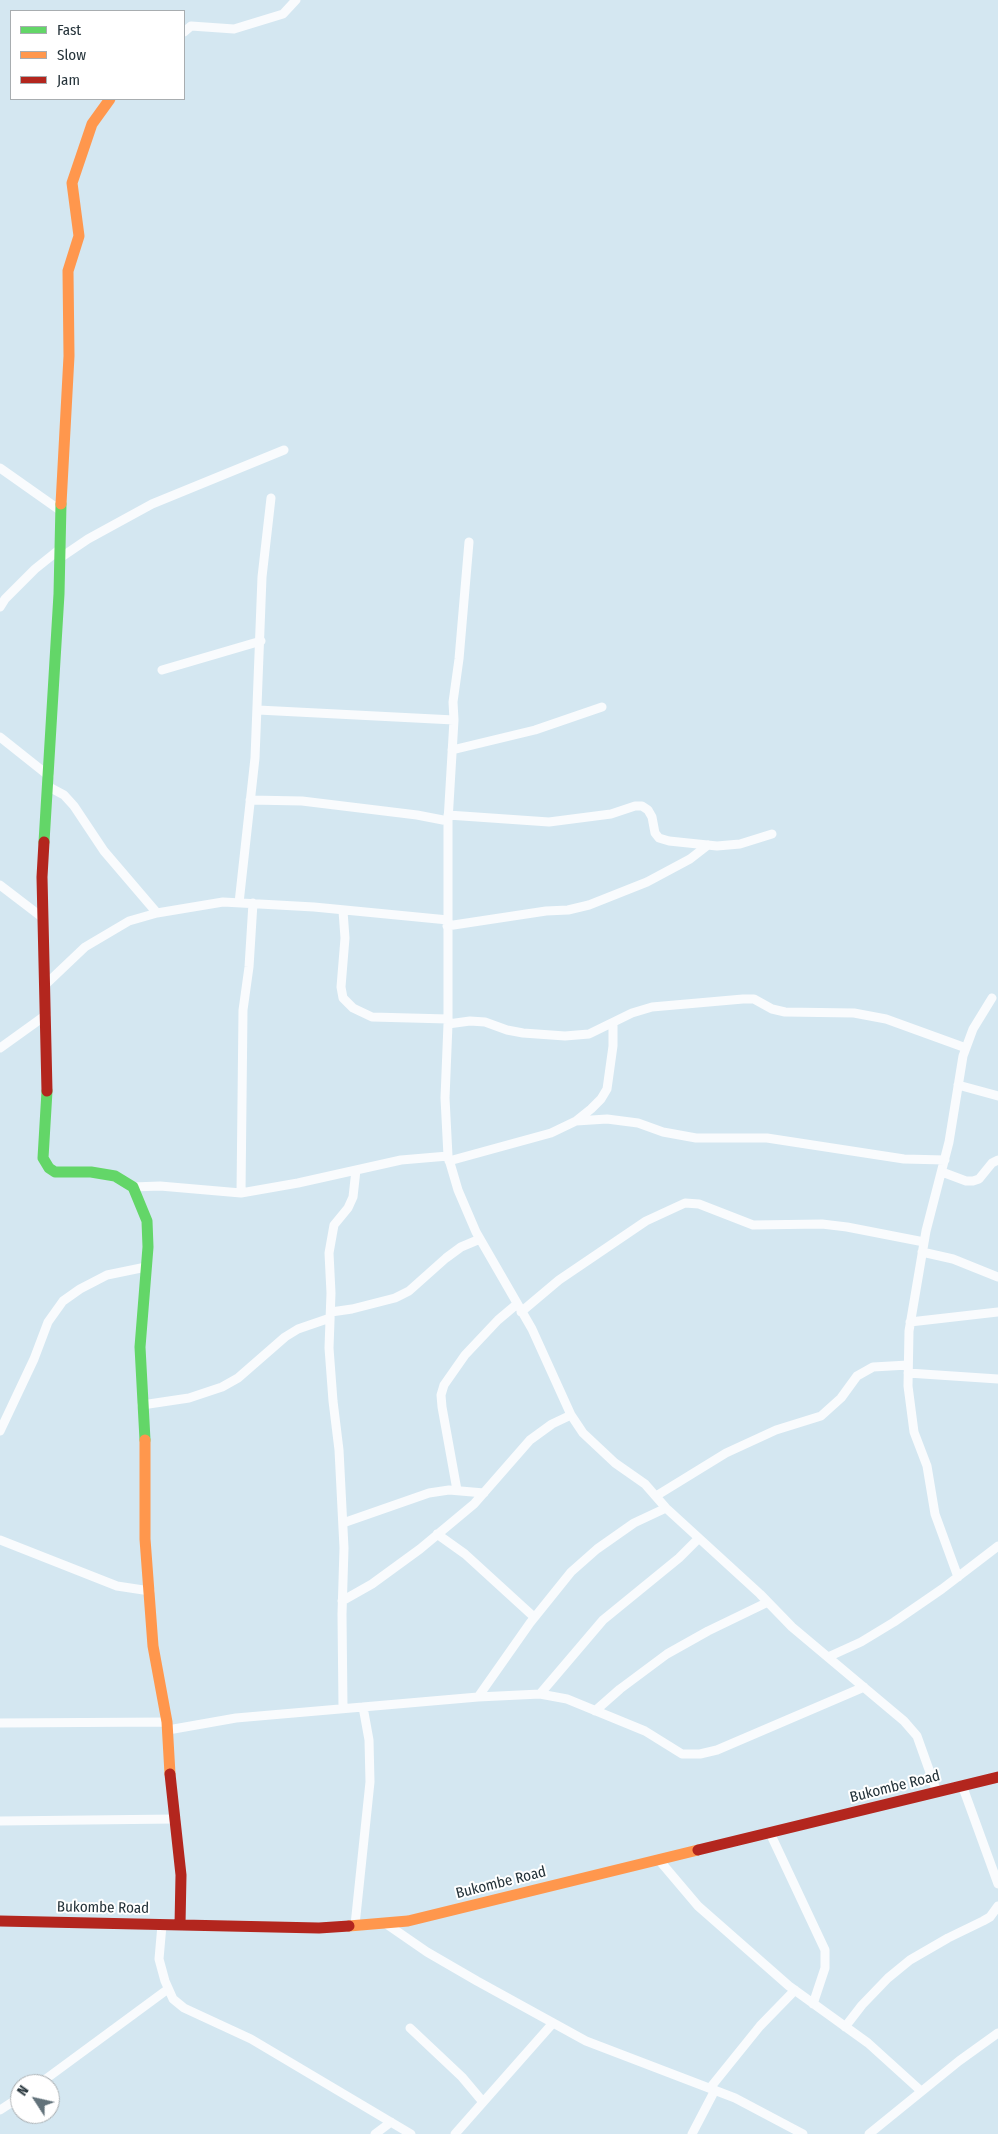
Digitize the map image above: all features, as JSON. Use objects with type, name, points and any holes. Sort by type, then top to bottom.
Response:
[{"type":"street","points":[[185,31],[192,26],[234,29],[283,14],[296,0]]},
{"type":"street","points":[[109,100],[92,124],[72,183],[79,236],[68,271],[69,356],[49,782],[42,877],[46,1014],[46,1131],[43,1158],[45,1164],[54,1172],[91,1172],[116,1176],[133,1187],[147,1221],[148,1247],[140,1347],[146,1453],[145,1539],[153,1646],[168,1726],[181,1875],[180,1925]]},
{"type":"street","points":[[0,607],[5,599],[35,569],[60,553],[152,504],[284,450]]},
{"type":"street","points":[[0,468],[61,511]]},
{"type":"street","points":[[239,903],[258,710],[265,541],[271,498]]},
{"type":"street","points":[[469,542],[459,659],[453,702],[454,720],[448,818],[448,1022],[445,1090],[448,1158],[458,1190],[480,1239],[548,1363],[571,1415],[591,1442],[615,1463],[645,1484],[666,1508],[768,1602],[792,1627],[904,1720],[918,1736],[937,1792]]},
{"type":"street","points":[[162,670],[261,641]]},
{"type":"street","points":[[452,750],[535,730],[602,707]]},
{"type":"street","points":[[258,710],[454,720]]},
{"type":"street","points":[[0,737],[74,806],[104,851],[158,913]]},
{"type":"street","points":[[250,800],[302,801],[448,818],[549,822],[588,818],[611,814],[635,806],[642,806],[652,816],[655,833],[659,838],[669,841],[708,845],[740,844],[772,834]]},
{"type":"street","points":[[45,985],[85,947],[129,921],[158,913],[222,902],[253,903],[343,910],[448,923],[568,910],[589,905],[647,882],[690,859],[708,845]]},
{"type":"street","points":[[0,885],[43,918]]},
{"type":"street","points":[[241,1193],[243,1010],[249,966],[253,903]]},
{"type":"street","points":[[343,910],[345,938],[341,987],[343,998],[352,1008],[372,1016],[448,1022],[485,1022],[507,1030],[565,1036],[590,1034],[632,1013],[652,1008],[688,1003],[754,1000],[772,1009],[784,1012],[854,1013],[886,1019],[966,1048]]},
{"type":"street","points":[[958,1577],[935,1514],[927,1466],[914,1432],[908,1369],[910,1322],[924,1242],[945,1160],[966,1048],[973,1029],[992,998]]},
{"type":"street","points":[[0,1048],[46,1014]]},
{"type":"street","points":[[133,1187],[160,1186],[241,1193],[401,1160],[448,1158],[551,1133],[576,1121],[601,1099],[607,1089],[614,1023]]},
{"type":"street","points":[[958,1086],[998,1096]]},
{"type":"street","points":[[576,1121],[607,1119],[638,1123],[663,1132],[696,1138],[767,1138],[904,1159],[945,1160]]},
{"type":"street","points":[[942,1172],[966,1181],[973,1181],[979,1179],[992,1163],[998,1160]]},
{"type":"street","points":[[343,1708],[342,1602],[344,1548],[339,1450],[329,1348],[329,1253],[334,1225],[348,1208],[353,1197],[356,1170]]},
{"type":"street","points":[[457,1490],[441,1396],[444,1385],[465,1354],[498,1320],[519,1308],[646,1220],[684,1203],[699,1204],[753,1225],[839,1226],[924,1242]]},
{"type":"street","points":[[142,1405],[189,1398],[222,1387],[238,1378],[285,1337],[298,1329],[330,1315],[395,1298],[409,1291],[454,1252],[480,1239]]},
{"type":"street","points":[[922,1252],[953,1259],[998,1276]]},
{"type":"street","points":[[0,1431],[34,1359],[48,1322],[63,1301],[80,1289],[107,1275],[146,1267]]},
{"type":"street","points":[[910,1322],[998,1312]]},
{"type":"street","points":[[656,1496],[691,1473],[735,1449],[776,1430],[821,1416],[841,1398],[858,1376],[873,1367],[998,1378]]},
{"type":"street","points":[[342,1602],[372,1584],[438,1534],[474,1504],[530,1440],[552,1424],[571,1415]]},
{"type":"street","points":[[343,1523],[428,1493],[457,1490],[484,1493]]},
{"type":"street","points":[[478,1697],[534,1617],[572,1572],[597,1549],[634,1523],[666,1508]]},
{"type":"street","points":[[438,1534],[465,1554],[534,1617]]},
{"type":"street","points":[[540,1694],[603,1620],[680,1558],[698,1539]]},
{"type":"street","points":[[0,1540],[111,1584],[150,1591]]},
{"type":"street","points":[[828,1657],[861,1642],[958,1577],[998,1546]]},
{"type":"street","points":[[596,1711],[627,1683],[667,1654],[708,1631],[768,1602]]},
{"type":"street","points":[[0,1723],[168,1726],[343,1708],[540,1694],[567,1699],[644,1731],[682,1754],[700,1754],[717,1750],[864,1687]]},
{"type":"street","points":[[355,1925],[370,1782],[369,1740],[363,1707]]},
{"type":"street","name":"Bukombe Road","points":[[0,1922],[320,1928],[408,1921],[998,1777]]},
{"type":"street","points":[[962,1785],[998,1884]]},
{"type":"street","points":[[0,1821],[176,1819]]},
{"type":"street","points":[[770,1833],[825,1950],[825,1968],[813,2004]]},
{"type":"street","points":[[659,1860],[698,1906],[795,1990],[898,2069],[922,2091]]},
{"type":"street","points":[[845,2027],[862,2005],[888,1978],[910,1960],[990,1917],[998,1906]]},
{"type":"street","points":[[384,1923],[444,1961],[586,2041],[735,2098],[803,2134]]},
{"type":"street","points":[[162,1925],[159,1959],[173,2000],[184,2008],[251,2040],[411,2134]]},
{"type":"street","points":[[53,2074],[168,1989]]},
{"type":"street","points":[[692,2134],[713,2089],[760,2026],[795,1990]]},
{"type":"street","points":[[455,2134],[553,2023]]},
{"type":"street","points":[[410,2028],[462,2077],[483,2102]]},
{"type":"street","points":[[869,2134],[998,2033]]},
{"type":"street","points":[[374,2134],[391,2122]]},
{"type":"traffic: fast","points":[[44,842],[59,594],[61,504]]},
{"type":"traffic: fast","points":[[47,1091],[43,1158],[49,1168],[55,1172],[91,1172],[115,1176],[133,1187],[147,1221],[148,1247],[140,1347],[145,1440]]},
{"type":"traffic: slow","points":[[61,504],[69,356],[68,271],[79,236],[72,183],[92,124],[109,100]]},
{"type":"traffic: slow","points":[[145,1440],[145,1539],[153,1646],[167,1722],[170,1774]]},
{"type":"traffic: slow","points":[[349,1926],[408,1921],[698,1850]]},
{"type":"traffic: jam","points":[[44,842],[42,877],[47,1091]]},
{"type":"traffic: jam","points":[[170,1774],[181,1875],[180,1925]]},
{"type":"traffic: jam","points":[[698,1850],[998,1777]]},
{"type":"traffic: jam","points":[[0,1921],[319,1928],[349,1926]]}]
